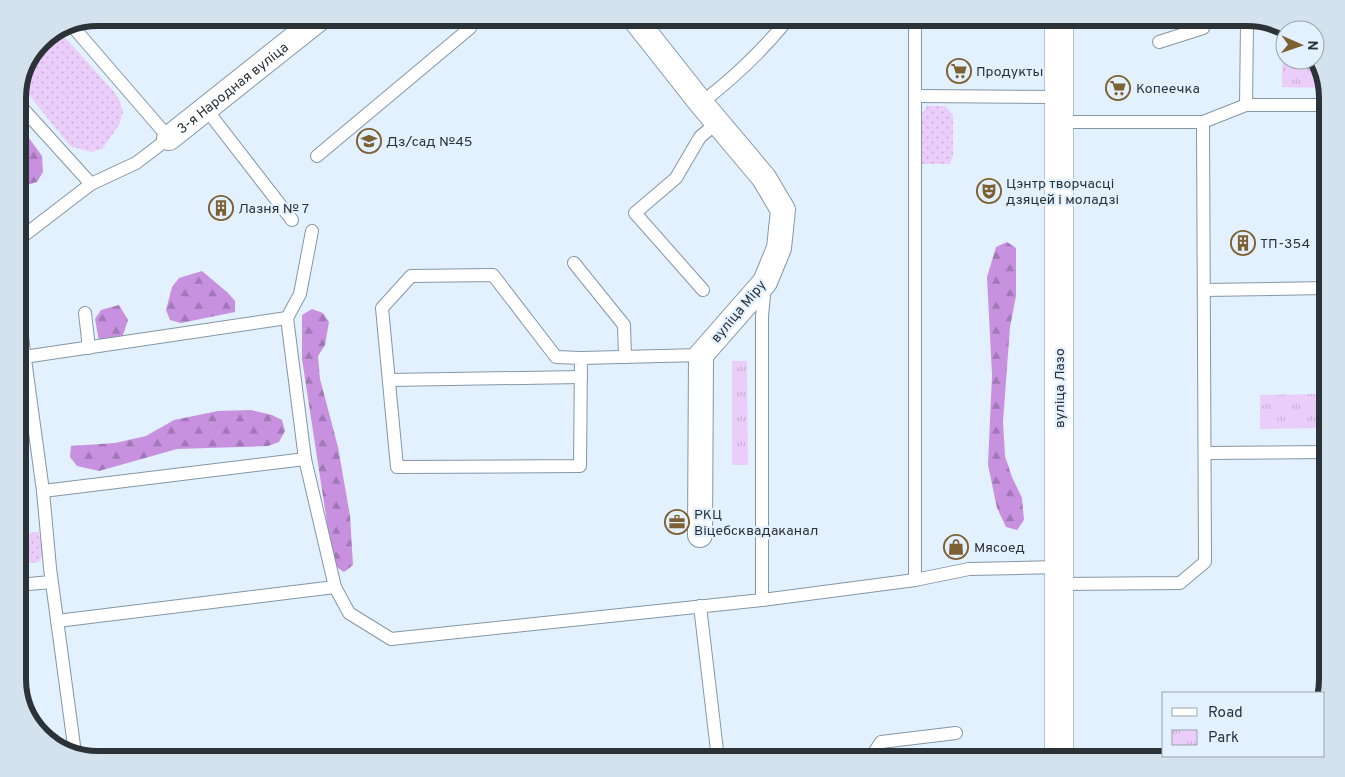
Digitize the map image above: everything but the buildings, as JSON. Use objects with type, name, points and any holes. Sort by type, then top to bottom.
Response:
[{"type":"street","name":"3-я Народная вуліца","points":[[169,138],[310,26]]},
{"type":"street","name":"вуліца Міру","points":[[640,26],[701,103],[764,178],[783,210],[779,248],[765,282],[701,355],[700,535]]},
{"type":"street","name":"вуліца Лазо","points":[[1058,751],[1059,26]]},
{"type":"lane","points":[[317,156],[470,28],[468,26]]},
{"type":"lane","points":[[701,103],[769,42],[782,26]]},
{"type":"lane","points":[[915,26],[915,580]]},
{"type":"lane","points":[[1159,42],[1203,28],[1203,26]]},
{"type":"lane","points":[[1246,105],[1247,26]]},
{"type":"lane","points":[[26,234],[91,184],[136,163],[169,138],[76,31]]},
{"type":"lane","points":[[915,96],[1203,122],[1246,105],[1319,105]]},
{"type":"lane","points":[[206,109],[292,220]]},
{"type":"lane","points":[[26,112],[91,184]]},
{"type":"lane","points":[[703,290],[635,213],[676,178],[700,137],[718,122]]},
{"type":"lane","points":[[312,231],[300,294],[288,318],[305,459],[335,587],[349,613],[392,639],[762,600],[915,580],[969,569],[1180,582],[1205,562],[1203,122]]},
{"type":"lane","points":[[574,263],[624,325],[625,357]]},
{"type":"lane","points":[[581,358],[580,466],[397,467],[382,308],[411,276],[493,275],[556,357],[701,355]]},
{"type":"lane","points":[[762,600],[762,316],[765,282]]},
{"type":"lane","points":[[1204,290],[1319,288]]},
{"type":"lane","points":[[85,313],[89,348]]},
{"type":"lane","points":[[26,357],[288,318]]},
{"type":"lane","points":[[26,371],[43,490],[52,582],[73,746]]},
{"type":"lane","points":[[389,380],[581,377]]},
{"type":"lane","points":[[1204,453],[1319,452]]},
{"type":"lane","points":[[43,490],[305,459]]},
{"type":"lane","points":[[26,584],[52,582]]},
{"type":"lane","points":[[57,621],[335,587]]},
{"type":"lane","points":[[700,606],[717,751]]},
{"type":"lane","points":[[876,751],[881,742],[956,733]]},
{"type":"green space","points":[[63,36],[115,93],[123,112],[119,125],[102,149],[91,152],[70,146],[26,92],[38,58],[47,47]]},
{"type":"green space","points":[[1282,70],[1312,70],[1318,88],[1282,87]]},
{"type":"green space","points":[[927,106],[945,106],[953,115],[953,155],[950,164],[921,164],[921,115]]},
{"type":"green space","points":[[26,134],[42,156],[43,172],[37,182],[26,185]]},
{"type":"green space","points":[[1007,242],[1016,248],[1016,296],[1010,327],[1003,422],[1005,456],[1022,498],[1024,520],[1017,530],[1006,527],[997,508],[988,465],[992,375],[987,277],[996,247]]},
{"type":"green space","points":[[202,271],[235,301],[235,312],[181,323],[170,320],[166,310],[172,287],[179,278]]},
{"type":"green space","points":[[119,305],[128,320],[122,338],[99,341],[95,319],[101,310]]},
{"type":"green space","points":[[312,309],[323,313],[329,322],[325,345],[318,356],[320,379],[338,447],[350,516],[353,565],[344,572],[335,566],[332,555],[302,359],[302,315]]},
{"type":"green space","points":[[732,361],[747,361],[748,465],[732,465]]},
{"type":"green space","points":[[1319,394],[1319,428],[1260,429],[1260,395]]},
{"type":"green space","points":[[251,410],[272,415],[282,420],[285,431],[279,442],[268,446],[177,449],[99,471],[77,466],[70,457],[71,446],[115,443],[146,436],[174,420],[218,411]]},
{"type":"green space","points":[[39,532],[43,555],[39,562],[26,563],[26,533]]},
{"type":"place","name":"Продукты","points":[[959,71]]},
{"type":"place","name":"Копеечка","points":[[1118,88]]},
{"type":"place","name":"Дз/сад №45","points":[[369,141]]},
{"type":"place","name":"Цэнтр творчасці дзяцей і моладзі","points":[[989,191]]},
{"type":"place","name":"Лазня № 7","points":[[221,208]]},
{"type":"place","name":"ТП-354","points":[[1243,243]]},
{"type":"place","name":"РКЦ Віцебсквадаканал","points":[[677,522]]},
{"type":"place","name":"Мясоед","points":[[956,547]]}]
